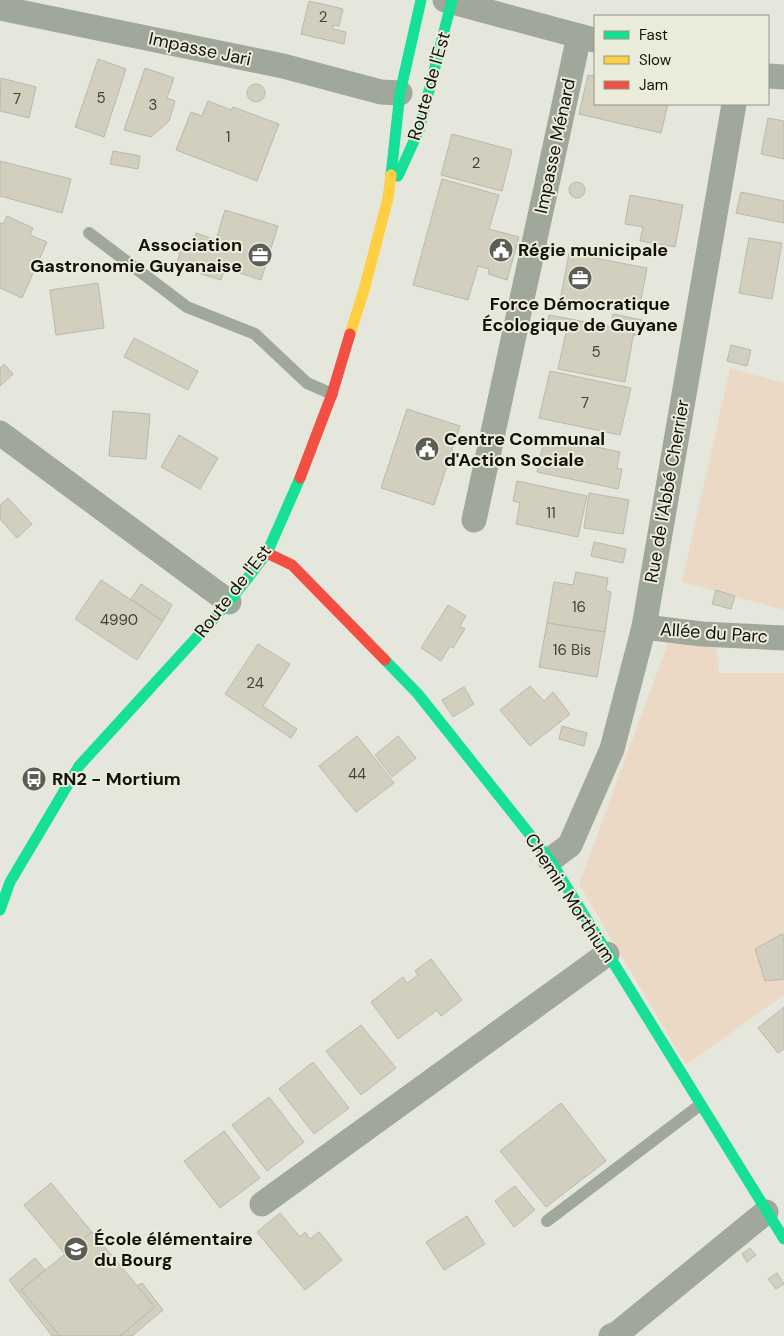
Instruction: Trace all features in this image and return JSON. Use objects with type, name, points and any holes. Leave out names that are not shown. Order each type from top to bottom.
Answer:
[{"type":"main road","name":"Route de l'Est","points":[[0,910],[10,882],[79,766],[229,602],[268,553],[303,471],[332,394],[364,290],[388,198],[400,93],[421,0]]},
{"type":"main road","name":"Route de l'Est","points":[[388,198],[419,130],[438,58],[449,1]]},
{"type":"main road","name":"Chemin Morthium","points":[[268,553],[292,565],[418,694],[550,860],[784,1240]]},
{"type":"street","points":[[449,1],[587,38]]},
{"type":"street","name":"Impasse Jari","points":[[0,8],[283,66],[381,92],[400,93]]},
{"type":"street","name":"Impasse Ménard","points":[[474,520],[587,38]]},
{"type":"street","points":[[769,76],[784,77]]},
{"type":"street","name":"Rue de l'Abbé Cherrier","points":[[550,860],[570,844],[612,749],[644,627],[734,105]]},
{"type":"street","points":[[0,433],[229,602]]},
{"type":"street","name":"Allée du Parc","points":[[644,627],[702,634],[784,638]]},
{"type":"street","points":[[262,1204],[607,954]]},
{"type":"street","points":[[611,1336],[618,1333],[766,1212]]},
{"type":"lane","points":[[89,233],[187,307],[255,334],[307,383],[332,394]]},
{"type":"lane","points":[[0,872],[10,882]]},
{"type":"lane","points":[[547,1220],[700,1105]]},
{"type":"shaded area","points":[[730,368],[784,383],[784,610],[682,582]]},
{"type":"shaded area","points":[[668,643],[716,645],[719,673],[784,673],[784,995],[686,1065],[579,884]]},
{"type":"building","points":[[309,1],[343,9],[339,26],[333,25],[333,29],[346,32],[344,44],[301,34]]},
{"type":"building","points":[[98,59],[126,69],[104,137],[75,127]]},
{"type":"building","points":[[145,68],[174,78],[167,98],[175,101],[169,121],[151,137],[124,130]]},
{"type":"building","points":[[588,75],[594,76],[594,105],[668,105],[661,133],[579,114]]},
{"type":"building","points":[[1,78],[36,87],[29,118],[0,111]]},
{"type":"building","points":[[252,84],[260,84],[265,89],[263,100],[252,102],[247,97],[247,89]]},
{"type":"building","points":[[208,101],[231,110],[233,107],[279,124],[257,181],[176,150],[191,112],[202,116]]},
{"type":"building","points":[[768,118],[784,121],[784,159],[761,154]]},
{"type":"building","points":[[452,134],[512,150],[502,191],[441,175]]},
{"type":"building","points":[[113,151],[140,156],[138,169],[110,164]]},
{"type":"building","points":[[0,161],[71,179],[62,213],[0,196]]},
{"type":"building","points":[[442,179],[499,195],[489,229],[519,237],[507,280],[488,274],[489,269],[478,266],[468,300],[413,285]]},
{"type":"building","points":[[577,182],[583,184],[585,190],[583,196],[577,198],[571,196],[569,190],[571,184]]},
{"type":"building","points":[[741,192],[784,201],[784,223],[736,213]]},
{"type":"building","points":[[630,195],[683,205],[675,247],[640,241],[643,227],[625,224]]},
{"type":"building","points":[[225,210],[278,226],[261,280],[225,268],[221,280],[176,266],[181,248],[190,251],[196,233],[216,240]]},
{"type":"building","points":[[7,216],[33,228],[30,235],[47,242],[22,298],[0,288],[0,223],[3,224]]},
{"type":"building","points":[[749,238],[782,243],[772,299],[739,293]]},
{"type":"building","points":[[569,253],[647,268],[639,310],[611,304],[610,311],[560,301]]},
{"type":"building","points":[[98,283],[104,328],[56,335],[50,290]]},
{"type":"building","points":[[613,314],[642,320],[638,336],[634,335],[634,331],[611,326]]},
{"type":"building","points":[[549,315],[634,331],[625,382],[558,369],[566,332],[547,328]]},
{"type":"building","points":[[134,338],[198,371],[188,390],[124,357]]},
{"type":"building","points":[[731,345],[751,350],[747,366],[727,361]]},
{"type":"building","points":[[4,364],[13,374],[0,386],[0,368]]},
{"type":"building","points":[[550,371],[631,388],[620,435],[539,418]]},
{"type":"building","points":[[407,409],[460,426],[434,505],[381,488]]},
{"type":"building","points":[[113,411],[150,414],[146,459],[109,456]]},
{"type":"building","points":[[179,435],[218,458],[200,489],[161,467]]},
{"type":"building","points":[[545,436],[620,452],[617,468],[622,469],[618,489],[537,472]]},
{"type":"building","points":[[517,481],[587,496],[578,537],[516,524],[520,503],[513,501]]},
{"type":"building","points":[[589,493],[629,500],[623,534],[584,528]]},
{"type":"building","points":[[8,498],[32,524],[17,538],[0,519],[0,505]]},
{"type":"building","points":[[594,542],[626,549],[623,563],[591,556]]},
{"type":"building","points":[[576,572],[608,578],[606,591],[611,592],[605,632],[547,623],[554,582],[573,585]]},
{"type":"building","points":[[101,580],[163,621],[137,660],[75,619]]},
{"type":"building","points":[[141,584],[172,605],[163,621],[131,599]]},
{"type":"building","points":[[716,590],[735,596],[731,609],[712,604]]},
{"type":"building","points":[[448,605],[466,616],[460,626],[465,629],[453,648],[450,646],[441,661],[421,648]]},
{"type":"building","points":[[547,623],[605,632],[597,677],[539,667]]},
{"type":"building","points":[[258,644],[290,664],[263,706],[297,729],[291,738],[225,694]]},
{"type":"building","points":[[530,686],[544,701],[553,692],[570,714],[530,746],[500,710]]},
{"type":"building","points":[[464,687],[474,704],[453,717],[442,700]]},
{"type":"building","points":[[562,726],[587,733],[584,746],[559,739]]},
{"type":"building","points":[[357,736],[394,783],[356,812],[319,766]]},
{"type":"building","points":[[398,736],[416,758],[392,777],[375,755]]},
{"type":"building","points":[[782,934],[784,935],[784,979],[765,981],[755,949]]},
{"type":"building","points":[[431,959],[462,1000],[441,1016],[437,1010],[398,1039],[371,1002],[403,977],[407,983],[418,975],[415,971]]},
{"type":"building","points":[[784,1007],[784,1049],[778,1053],[758,1028]]},
{"type":"building","points":[[361,1025],[396,1068],[361,1095],[326,1051]]},
{"type":"building","points":[[313,1062],[349,1108],[314,1134],[279,1089]]},
{"type":"building","points":[[269,1097],[304,1142],[267,1171],[232,1125]]},
{"type":"building","points":[[561,1103],[606,1161],[546,1207],[500,1151]]},
{"type":"building","points":[[224,1131],[260,1178],[220,1208],[184,1161]]},
{"type":"building","points":[[51,1183],[92,1232],[65,1254],[24,1205]]},
{"type":"building","points":[[515,1186],[535,1210],[514,1227],[495,1201]]},
{"type":"building","points":[[280,1213],[300,1237],[305,1232],[310,1239],[319,1232],[342,1260],[305,1290],[257,1232]]},
{"type":"building","points":[[467,1216],[485,1244],[444,1270],[426,1242]]},
{"type":"building","points":[[92,1232],[155,1307],[120,1336],[60,1336],[21,1290]]},
{"type":"building","points":[[750,1248],[756,1255],[747,1262],[742,1254]]},
{"type":"building","points":[[35,1258],[45,1270],[21,1290],[60,1336],[52,1336],[9,1280]]},
{"type":"building","points":[[777,1273],[784,1284],[776,1289],[768,1279]]},
{"type":"building","points":[[142,1283],[163,1310],[132,1336],[120,1336],[155,1307],[137,1286]]},
{"type":"traffic: fast","points":[[391,175],[400,93],[421,0]]},
{"type":"traffic: fast","points":[[398,176],[419,130],[452,0]]},
{"type":"traffic: fast","points":[[0,910],[10,882],[79,766],[229,602],[267,553],[300,478]]},
{"type":"traffic: fast","points":[[385,660],[418,694],[550,860],[784,1239]]},
{"type":"traffic: slow","points":[[350,334],[364,290],[388,198],[391,175]]},
{"type":"traffic: jam","points":[[300,478],[332,394],[350,334]]},
{"type":"traffic: jam","points":[[267,553],[292,565],[385,660]]},
{"type":"place","name":"Régie municipale","points":[[501,250]]},
{"type":"place","name":"Association Gastronomie Guyanaise","points":[[260,255]]},
{"type":"place","name":"Force Démocratique Écologique de Guyane","points":[[580,278]]},
{"type":"place","name":"Centre Communal d'Action Sociale","points":[[427,449]]},
{"type":"place","name":"RN2 - Mortium","points":[[34,779]]},
{"type":"place","name":"École élémentaire du Bourg","points":[[76,1249]]}]
